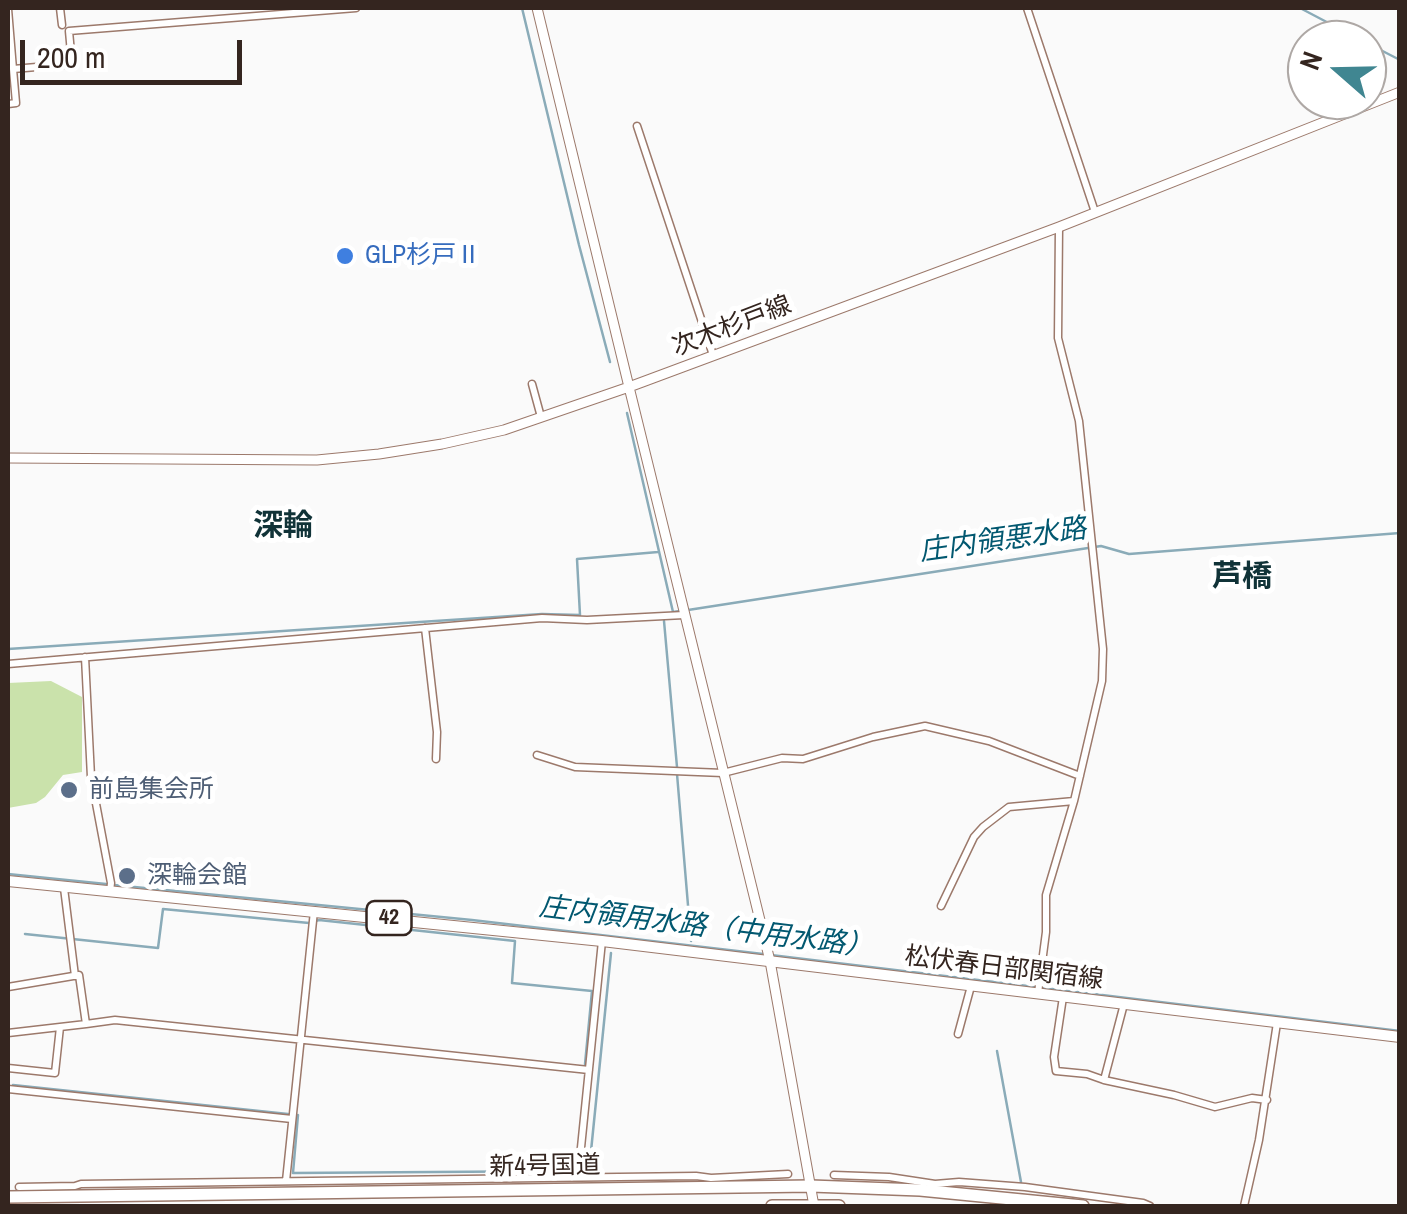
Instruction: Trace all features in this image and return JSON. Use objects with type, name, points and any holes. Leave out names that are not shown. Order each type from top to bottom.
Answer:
[{"type":"highway","name":"新4号国道","points":[[8,1197],[57,1192],[724,1182],[920,1186],[1083,1206]]},
{"type":"highway","points":[[772,1206],[839,1206]]},
{"type":"main road","points":[[537,8],[770,961],[814,1206]]},
{"type":"main road","name":"次木杉戸線","points":[[8,458],[316,460],[442,444],[504,430],[1058,227],[1400,92]]},
{"type":"main road","name":"松伏春日部関宿線","points":[[8,881],[602,941],[1400,1037]]},
{"type":"street","points":[[60,8],[62,25]]},
{"type":"street","points":[[13,69],[72,64],[69,31],[356,8]]},
{"type":"street","points":[[1027,8],[1095,212]]},
{"type":"street","points":[[8,9],[16,104],[8,104]]},
{"type":"street","points":[[637,126],[713,356]]},
{"type":"street","points":[[1038,994],[1046,896],[1074,801],[1102,681],[1103,649],[1079,421],[1060,350],[1058,227]]},
{"type":"street","points":[[532,384],[542,418]]},
{"type":"street","points":[[8,664],[542,618],[684,615]]},
{"type":"street","points":[[425,628],[436,759]]},
{"type":"street","points":[[86,658],[91,776],[110,891]]},
{"type":"street","points":[[537,755],[575,767],[723,773],[782,758],[803,759],[925,726],[989,741],[1080,776]]},
{"type":"street","points":[[941,906],[974,837],[983,827],[1010,807],[1074,801]]},
{"type":"street","points":[[64,886],[75,976]]},
{"type":"street","points":[[286,1181],[314,911]]},
{"type":"street","points":[[578,1178],[602,941]]},
{"type":"street","points":[[8,987],[80,975],[86,1024]]},
{"type":"street","points":[[958,1034],[970,986]]},
{"type":"street","points":[[1063,997],[1054,1057],[1056,1070],[1087,1074],[1215,1107],[1252,1098],[1266,1100]]},
{"type":"street","points":[[1104,1080],[1124,1003]]},
{"type":"street","points":[[8,1034],[115,1020],[590,1070]]},
{"type":"street","points":[[1244,1206],[1278,1023]]},
{"type":"street","points":[[8,1068],[54,1073],[60,1026]]},
{"type":"street","points":[[8,1090],[292,1119]]},
{"type":"street","points":[[19,1187],[57,1192],[81,1184],[696,1176],[724,1182],[788,1174]]},
{"type":"street","points":[[834,1175],[890,1177],[920,1186],[959,1182],[1025,1188],[1150,1206]]},
{"type":"green space","points":[[51,681],[82,697],[82,772],[63,775],[36,803],[8,808],[8,683]]},
{"type":"waterway","points":[[522,8],[610,362]]},
{"type":"waterway","points":[[1300,8],[1323,20]]},
{"type":"waterway","points":[[1387,53],[1400,60]]},
{"type":"waterway","points":[[627,413],[673,612],[680,611]]},
{"type":"waterway","name":"庄内領悪水路","points":[[688,610],[1101,546],[1129,554],[1400,533]]},
{"type":"waterway","points":[[8,649],[542,614],[580,615],[577,559],[658,552]]},
{"type":"waterway","points":[[664,621],[677,767]]},
{"type":"waterway","points":[[677,774],[691,941]]},
{"type":"waterway","name":"庄内領用水路（中用水路）","points":[[8,874],[106,884]]},
{"type":"waterway","name":"庄内領用水路（中用水路）","points":[[114,885],[472,920],[763,954]]},
{"type":"waterway","points":[[25,934],[158,948],[163,909],[309,923],[319,920],[515,941],[512,983],[592,991],[585,1064]]},
{"type":"waterway","points":[[589,1171],[611,953]]},
{"type":"waterway","name":"庄内領用水路（中用水路）","points":[[771,955],[1400,1031]]},
{"type":"waterway","points":[[997,1051],[1021,1182]]},
{"type":"waterway","points":[[13,1085],[288,1114]]},
{"type":"waterway","points":[[298,1115],[293,1173],[574,1171]]},
{"type":"place","name":"GLP杉戸Ⅱ","points":[[345,256]]},
{"type":"place","name":"前島集会所","points":[[69,790]]},
{"type":"place","name":"深輪会館","points":[[127,876]]},
{"type":"district","name":"深輪","points":[[283,527]]},
{"type":"district","name":"芦橋","points":[[1242,578]]}]
